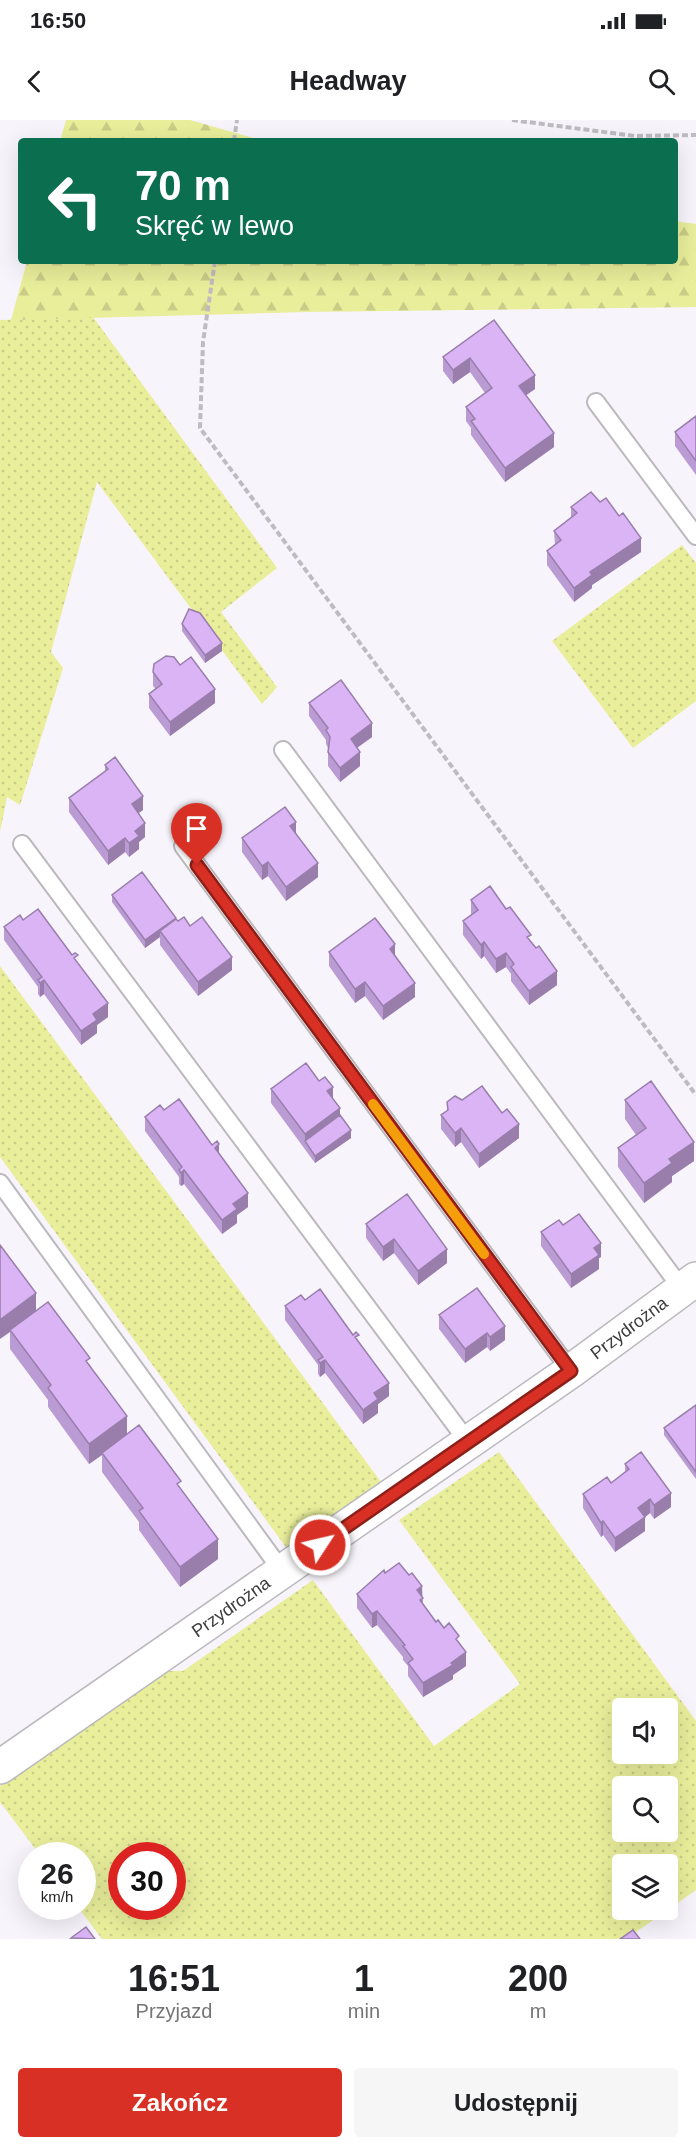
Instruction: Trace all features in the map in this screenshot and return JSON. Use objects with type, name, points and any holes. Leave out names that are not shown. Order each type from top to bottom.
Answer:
[{"type":"street","name":"Przydrożna","points":[[0,1767],[571,1371],[689,1284]]},
{"type":"lane","points":[[596,402],[696,536]]},
{"type":"lane","points":[[283,750],[689,1284]]},
{"type":"lane","points":[[22,844],[468,1442]]},
{"type":"lane","points":[[183,846],[571,1371]]},
{"type":"lane","points":[[0,1183],[282,1571]]},
{"type":"path","points":[[234,138],[237,120]]},
{"type":"path","points":[[512,120],[635,136],[696,135]]},
{"type":"path","points":[[215,264],[203,342],[200,428],[696,1095]]},
{"type":"green space","points":[[66,120],[190,120],[253,138],[61,138]]},
{"type":"green space","points":[[678,221],[696,224],[696,307],[307,312],[11,320],[26,264],[678,264]]},
{"type":"green space","points":[[93,317],[277,568],[221,612],[277,687],[262,704],[97,482],[51,652],[63,668],[20,805],[7,797],[0,832],[0,320]]},
{"type":"green space","points":[[682,545],[696,563],[696,701],[633,748],[552,641]]},
{"type":"green space","points":[[0,966],[384,1486],[291,1554],[0,1157]]},
{"type":"green space","points":[[499,1452],[696,1721],[696,1890],[678,1903],[678,1854],[612,1854],[612,1920],[653,1920],[626,1939],[102,1939],[88,1920],[96,1920],[96,1842],[30,1842],[0,1802],[0,1786],[60,1745],[158,1671],[183,1671],[313,1580],[434,1746],[520,1684],[399,1520]]},
{"type":"building","points":[[494,320],[535,375],[519,386],[554,433],[505,468],[471,421],[475,419],[466,407],[492,388],[470,358],[453,370],[443,357]]},
{"type":"building","points":[[696,416],[696,461],[675,432]]},
{"type":"building","points":[[591,492],[600,502],[606,498],[619,516],[623,513],[641,538],[590,572],[592,575],[574,588],[547,551],[561,540],[554,531],[577,513],[571,507]]},
{"type":"building","points":[[189,609],[200,613],[222,643],[205,655],[182,624]]},
{"type":"building","points":[[166,656],[174,657],[180,665],[191,657],[215,689],[170,722],[149,694],[162,684],[153,672],[154,664]]},
{"type":"building","points":[[341,680],[372,723],[351,739],[360,752],[340,768],[328,752],[330,737],[326,730],[328,728],[309,703]]},
{"type":"building","points":[[115,757],[143,796],[132,804],[145,823],[135,831],[139,836],[129,843],[125,838],[108,851],[69,798],[108,769],[105,765]]},
{"type":"building","points":[[285,807],[296,822],[290,826],[318,863],[286,887],[268,862],[262,866],[242,838]]},
{"type":"building","points":[[142,872],[176,918],[145,940],[112,895]]},
{"type":"building","points":[[490,886],[506,909],[510,907],[531,935],[527,937],[536,948],[539,946],[557,971],[529,991],[511,967],[514,964],[506,953],[496,959],[484,942],[481,945],[463,921],[478,910],[471,900]]},
{"type":"building","points":[[38,909],[72,955],[75,953],[78,955],[74,958],[108,1003],[93,1014],[97,1020],[81,1031],[44,980],[40,983],[38,980],[42,977],[4,927],[20,915],[23,920]]},
{"type":"building","points":[[184,917],[190,926],[202,917],[232,957],[198,982],[160,931],[176,919],[178,921]]},
{"type":"building","points":[[375,918],[395,944],[390,949],[415,983],[383,1006],[365,982],[355,989],[329,952]]},
{"type":"building","points":[[306,1063],[319,1081],[325,1077],[333,1087],[327,1091],[340,1108],[305,1134],[271,1089]]},
{"type":"building","points":[[651,1081],[694,1142],[669,1159],[672,1163],[644,1183],[618,1148],[646,1128],[625,1100]]},
{"type":"building","points":[[482,1086],[502,1113],[507,1109],[519,1124],[479,1154],[461,1128],[455,1133],[441,1115],[448,1110],[447,1102],[455,1096],[462,1100]]},
{"type":"building","points":[[179,1099],[212,1145],[217,1141],[219,1144],[215,1148],[248,1193],[233,1204],[237,1209],[222,1220],[184,1170],[181,1173],[179,1170],[182,1167],[145,1117],[160,1105],[164,1110]]},
{"type":"building","points":[[340,1115],[351,1130],[315,1156],[305,1141]]},
{"type":"building","points":[[407,1194],[447,1249],[418,1271],[394,1239],[383,1247],[366,1224]]},
{"type":"building","points":[[579,1214],[601,1243],[594,1248],[599,1255],[571,1274],[541,1232],[559,1220],[563,1225]]},
{"type":"building","points":[[0,1245],[36,1293],[0,1320]]},
{"type":"building","points":[[477,1288],[505,1326],[490,1337],[487,1333],[465,1349],[439,1315]]},
{"type":"building","points":[[320,1289],[353,1335],[356,1332],[359,1335],[355,1337],[389,1383],[374,1393],[378,1399],[363,1410],[325,1360],[320,1363],[318,1360],[323,1357],[285,1306],[301,1295],[305,1300]]},
{"type":"building","points":[[48,1302],[90,1358],[86,1361],[127,1416],[89,1444],[48,1388],[51,1385],[10,1330]]},
{"type":"building","points":[[696,1405],[696,1472],[664,1428]]},
{"type":"building","points":[[139,1425],[181,1481],[177,1484],[218,1539],[180,1567],[139,1511],[143,1508],[102,1453]]},
{"type":"building","points":[[641,1452],[671,1493],[654,1505],[650,1499],[638,1508],[645,1517],[615,1538],[603,1521],[601,1523],[583,1494],[607,1477],[611,1483],[629,1469],[625,1464]]},
{"type":"building","points":[[399,1563],[409,1575],[412,1573],[422,1586],[417,1590],[423,1598],[420,1600],[436,1622],[438,1620],[444,1628],[449,1623],[459,1636],[456,1639],[466,1652],[451,1663],[453,1665],[423,1683],[408,1663],[413,1659],[403,1646],[405,1645],[377,1611],[372,1614],[357,1594],[384,1570],[385,1573]]},
{"type":"building","points":[[86,1927],[95,1939],[71,1938]]},
{"type":"building","points":[[633,1930],[640,1939],[620,1939]]},
{"type":"slow traffic","points":[[373,1104],[484,1254]]},
{"type":"route","points":[[197,865],[571,1371],[320,1545]]}]
